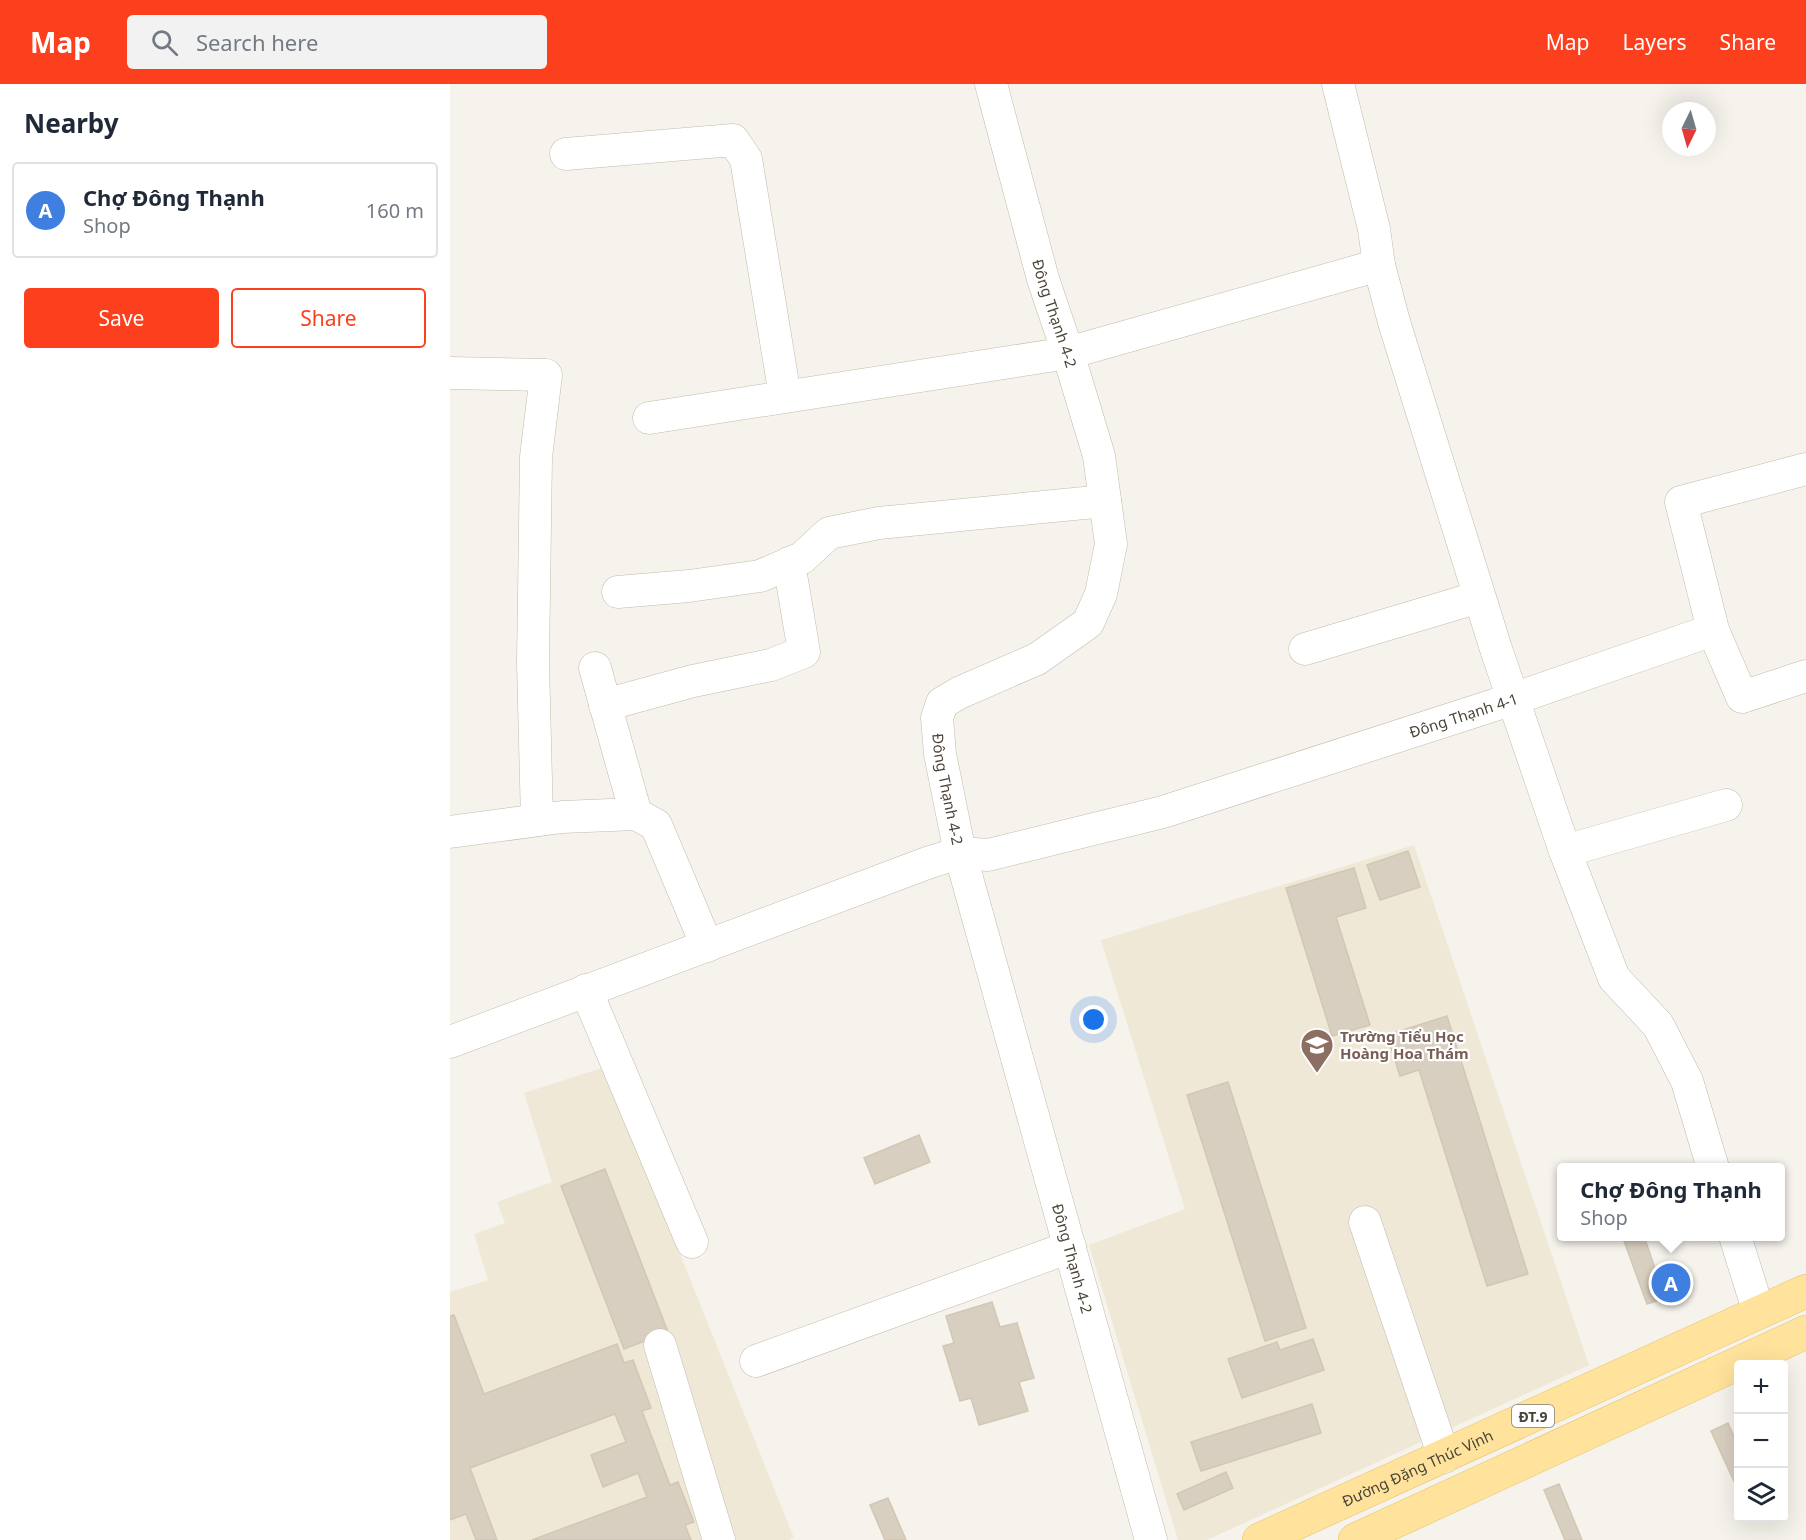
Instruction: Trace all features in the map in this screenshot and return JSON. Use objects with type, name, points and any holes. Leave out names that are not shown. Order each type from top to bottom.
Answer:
[{"type":"main road","name":"Đường Đặng Thúc Vịnh","points":[[1259,1540],[1806,1291]]},
{"type":"main road","name":"ĐT.9","points":[[1375,1536],[1806,1332]]},
{"type":"street","name":"Đông Thạnh 4-2","points":[[991,84],[1043,279],[1099,456],[1111,544],[1101,594],[1088,623],[1037,659],[959,693],[942,703],[937,718],[940,754],[960,853],[1151,1540]]},
{"type":"street","points":[[1338,84],[1374,229],[1379,265],[1394,322],[1479,597],[1565,851],[1614,978],[1658,1025],[1687,1081],[1712,1163]]},
{"type":"street","points":[[566,154],[733,140],[746,159],[785,396]]},
{"type":"street","points":[[649,418],[1068,353],[1379,265]]},
{"type":"street","points":[[450,373],[546,375],[536,457],[533,663],[537,820]]},
{"type":"street","points":[[1806,469],[1681,502],[1713,630],[1742,697],[1806,676]]},
{"type":"street","points":[[618,592],[689,586],[760,576],[802,558],[829,533],[869,525],[1105,501]]},
{"type":"street","points":[[606,705],[693,681],[771,665],[804,652],[789,563]]},
{"type":"street","points":[[1305,650],[1479,597]]},
{"type":"street","name":"Đông Thạnh 4-1","points":[[960,853],[988,855],[1163,812],[1513,699],[1713,630]]},
{"type":"street","points":[[595,668],[636,814]]},
{"type":"street","points":[[1565,851],[1726,805]]},
{"type":"street","points":[[450,832],[537,820],[636,814],[656,825],[706,946]]},
{"type":"street","points":[[450,1042],[960,853]]},
{"type":"street","points":[[586,990],[692,1242]]},
{"type":"street","points":[[1365,1222],[1444,1456]]},
{"type":"street","points":[[1737,1241],[1759,1313]]},
{"type":"street","points":[[756,1361],[1070,1247]]},
{"type":"street","points":[[660,1345],[719,1540]]},
{"type":"street","points":[[1366,1491],[1375,1536]]},
{"type":"shaded area","name":"Trường Tiểu Học Hoàng Hoa Thám","points":[[1414,845],[1589,1365],[1207,1540],[1178,1540],[1089,1245],[1185,1209],[1101,940]]},
{"type":"shaded area","points":[[605,1067],[794,1538],[789,1540],[450,1540],[450,1292],[488,1280],[474,1234],[505,1223],[497,1202],[552,1182],[524,1093]]},
{"type":"building","points":[[1408,851],[1420,887],[1380,900],[1367,865]]},
{"type":"building","points":[[1354,868],[1366,908],[1336,917],[1370,1025],[1332,1036],[1286,888]]},
{"type":"building","points":[[1447,1016],[1528,1274],[1487,1286],[1419,1070],[1400,1076],[1387,1035]]},
{"type":"building","points":[[1228,1082],[1306,1328],[1265,1341],[1187,1095]]},
{"type":"building","points":[[919,1135],[930,1162],[875,1184],[864,1158]]},
{"type":"building","points":[[605,1169],[668,1332],[624,1349],[561,1186]]},
{"type":"building","points":[[1624,1241],[1646,1241],[1665,1298],[1647,1304]]},
{"type":"building","points":[[992,1302],[1000,1327],[1017,1323],[1034,1378],[1019,1382],[1028,1411],[979,1425],[971,1398],[960,1401],[943,1346],[954,1343],[946,1316]]},
{"type":"building","points":[[454,1315],[484,1394],[617,1344],[624,1363],[633,1360],[651,1408],[642,1411],[670,1485],[678,1482],[694,1522],[685,1525],[691,1540],[532,1540],[647,1497],[638,1473],[603,1487],[591,1455],[626,1442],[615,1414],[470,1468],[497,1540],[476,1540],[466,1514],[450,1520],[450,1316]]},
{"type":"building","points":[[1313,1339],[1324,1370],[1242,1398],[1228,1359],[1277,1342],[1280,1350]]},
{"type":"building","points":[[1312,1404],[1321,1433],[1201,1471],[1191,1442]]},
{"type":"building","points":[[1728,1423],[1734,1436],[1734,1481],[1711,1431]]},
{"type":"building","points":[[1226,1472],[1233,1488],[1184,1510],[1177,1494]]},
{"type":"building","points":[[1559,1484],[1582,1540],[1565,1540],[1544,1490]]},
{"type":"building","points":[[888,1498],[906,1540],[885,1540],[870,1505]]},
{"type":"place","name":"Trường Tiểu Học Hoàng Hoa Thám","points":[[1317,1074]]},
{"type":"place","name":"Chợ Đông Thạnh","points":[[1671,1283]]}]
